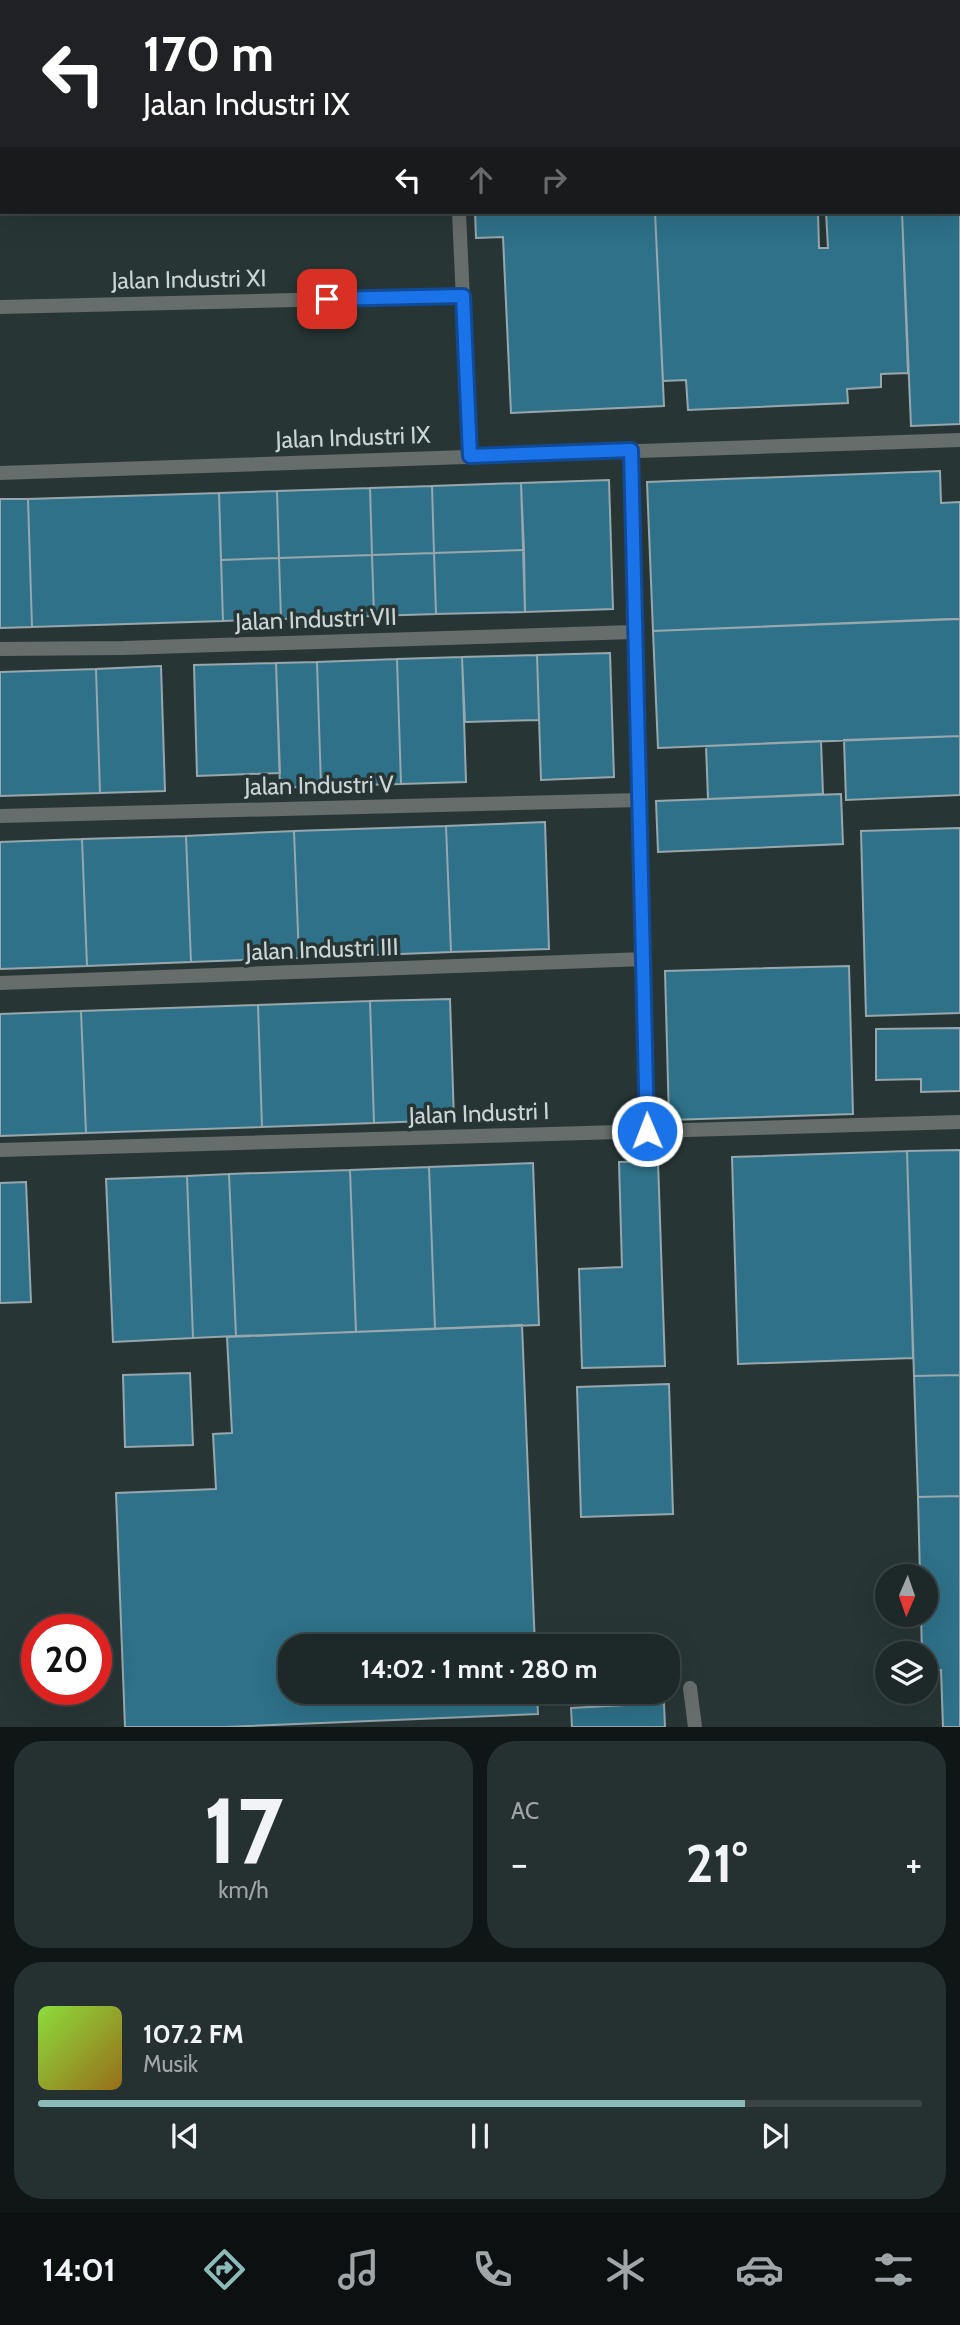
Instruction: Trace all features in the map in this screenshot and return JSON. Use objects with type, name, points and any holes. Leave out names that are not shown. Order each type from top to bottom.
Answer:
[{"type":"lane","points":[[459,214],[470,456]]},
{"type":"lane","name":"Jalan Industri XI","points":[[0,307],[463,296]]},
{"type":"lane","name":"Jalan Industri IX","points":[[0,472],[960,440]]},
{"type":"lane","points":[[631,450],[647,1131]]},
{"type":"lane","name":"Jalan Industri VII","points":[[0,649],[122,648],[634,632]]},
{"type":"lane","name":"Jalan Industri V","points":[[0,816],[640,800]]},
{"type":"lane","name":"Jalan Industri III","points":[[0,984],[645,959]]},
{"type":"lane","name":"Jalan Industri I","points":[[0,1150],[960,1122]]},
{"type":"lane","points":[[690,1688],[695,1727]]},
{"type":"building","points":[[475,214],[655,214],[664,406],[511,413],[503,237],[476,238]]},
{"type":"building","points":[[655,214],[818,214],[819,248],[828,248],[826,214],[902,214],[908,373],[881,374],[881,387],[847,389],[848,403],[688,410],[686,380],[663,381]]},
{"type":"building","points":[[902,214],[960,214],[960,424],[911,426]]},
{"type":"building","points":[[940,471],[941,503],[960,502],[960,619],[653,631],[647,482]]},
{"type":"building","points":[[609,480],[613,609],[525,612],[521,483]]},
{"type":"building","points":[[521,483],[524,550],[434,553],[432,486]]},
{"type":"building","points":[[432,486],[434,553],[372,555],[370,488]]},
{"type":"building","points":[[370,488],[372,555],[279,558],[277,491]]},
{"type":"building","points":[[277,491],[279,558],[221,560],[219,493]]},
{"type":"building","points":[[219,493],[223,621],[32,627],[28,499]]},
{"type":"building","points":[[0,499],[28,499],[32,627],[0,628]]},
{"type":"building","points":[[524,550],[525,612],[436,614],[434,553]]},
{"type":"building","points":[[434,553],[436,614],[374,616],[372,555]]},
{"type":"building","points":[[372,555],[374,616],[281,619],[279,558]]},
{"type":"building","points":[[279,558],[281,619],[223,621],[221,560]]},
{"type":"building","points":[[960,619],[960,736],[658,748],[653,631]]},
{"type":"building","points":[[610,653],[614,777],[541,780],[537,655]]},
{"type":"building","points":[[537,655],[539,720],[465,722],[462,657]]},
{"type":"building","points":[[462,657],[466,782],[401,784],[397,659]]},
{"type":"building","points":[[397,659],[401,784],[321,786],[317,662]]},
{"type":"building","points":[[317,662],[321,786],[280,788],[276,663]]},
{"type":"building","points":[[276,663],[280,773],[197,776],[194,665]]},
{"type":"building","points":[[161,666],[165,791],[100,793],[96,669]]},
{"type":"building","points":[[96,669],[100,793],[0,796],[0,672]]},
{"type":"building","points":[[960,736],[960,795],[846,800],[844,740]]},
{"type":"building","points":[[821,741],[823,794],[708,799],[706,746]]},
{"type":"building","points":[[841,794],[843,844],[658,852],[656,801]]},
{"type":"building","points":[[545,822],[549,949],[451,952],[446,826]]},
{"type":"building","points":[[446,826],[451,952],[299,958],[294,831]]},
{"type":"building","points":[[960,828],[960,1013],[866,1016],[861,831]]},
{"type":"building","points":[[294,831],[299,958],[191,962],[186,836]]},
{"type":"building","points":[[186,836],[191,962],[87,966],[82,839]]},
{"type":"building","points":[[82,839],[87,966],[0,969],[0,842]]},
{"type":"building","points":[[849,966],[853,1114],[669,1120],[665,971]]},
{"type":"building","points":[[450,999],[454,1120],[374,1123],[370,1001]]},
{"type":"building","points":[[370,1001],[374,1123],[262,1127],[258,1005]]},
{"type":"building","points":[[258,1005],[262,1127],[86,1133],[81,1011]]},
{"type":"building","points":[[81,1011],[86,1133],[0,1136],[0,1014]]},
{"type":"building","points":[[960,1028],[960,1091],[921,1092],[921,1079],[876,1080],[876,1029]]},
{"type":"building","points":[[960,1150],[960,1375],[914,1376],[907,1151]]},
{"type":"building","points":[[907,1151],[913,1358],[738,1364],[732,1157]]},
{"type":"building","points":[[658,1161],[665,1366],[582,1368],[579,1269],[622,1267],[619,1162]]},
{"type":"building","points":[[533,1163],[539,1325],[435,1329],[429,1167]]},
{"type":"building","points":[[429,1167],[435,1329],[356,1332],[350,1170]]},
{"type":"building","points":[[350,1170],[356,1332],[236,1336],[229,1174]]},
{"type":"building","points":[[229,1174],[236,1336],[193,1338],[187,1176]]},
{"type":"building","points":[[187,1176],[193,1338],[113,1342],[106,1179]]},
{"type":"building","points":[[26,1182],[31,1302],[0,1303],[0,1183]]},
{"type":"building","points":[[522,1325],[534,1634],[278,1634],[278,1704],[538,1704],[538,1714],[224,1727],[125,1727],[116,1493],[216,1489],[213,1434],[232,1433],[227,1337]]},
{"type":"building","points":[[190,1373],[193,1445],[125,1447],[123,1375]]},
{"type":"building","points":[[960,1375],[960,1496],[918,1497],[914,1376]]},
{"type":"building","points":[[669,1384],[673,1514],[581,1517],[577,1387]]},
{"type":"building","points":[[960,1496],[960,1727],[943,1727],[938,1641],[922,1641],[921,1628],[938,1628],[938,1564],[920,1564],[918,1497]]},
{"type":"building","points":[[664,1704],[665,1727],[572,1727],[571,1708]]},
{"type":"route","points":[[327,299],[463,296],[470,456],[631,450],[647,1131]]}]
